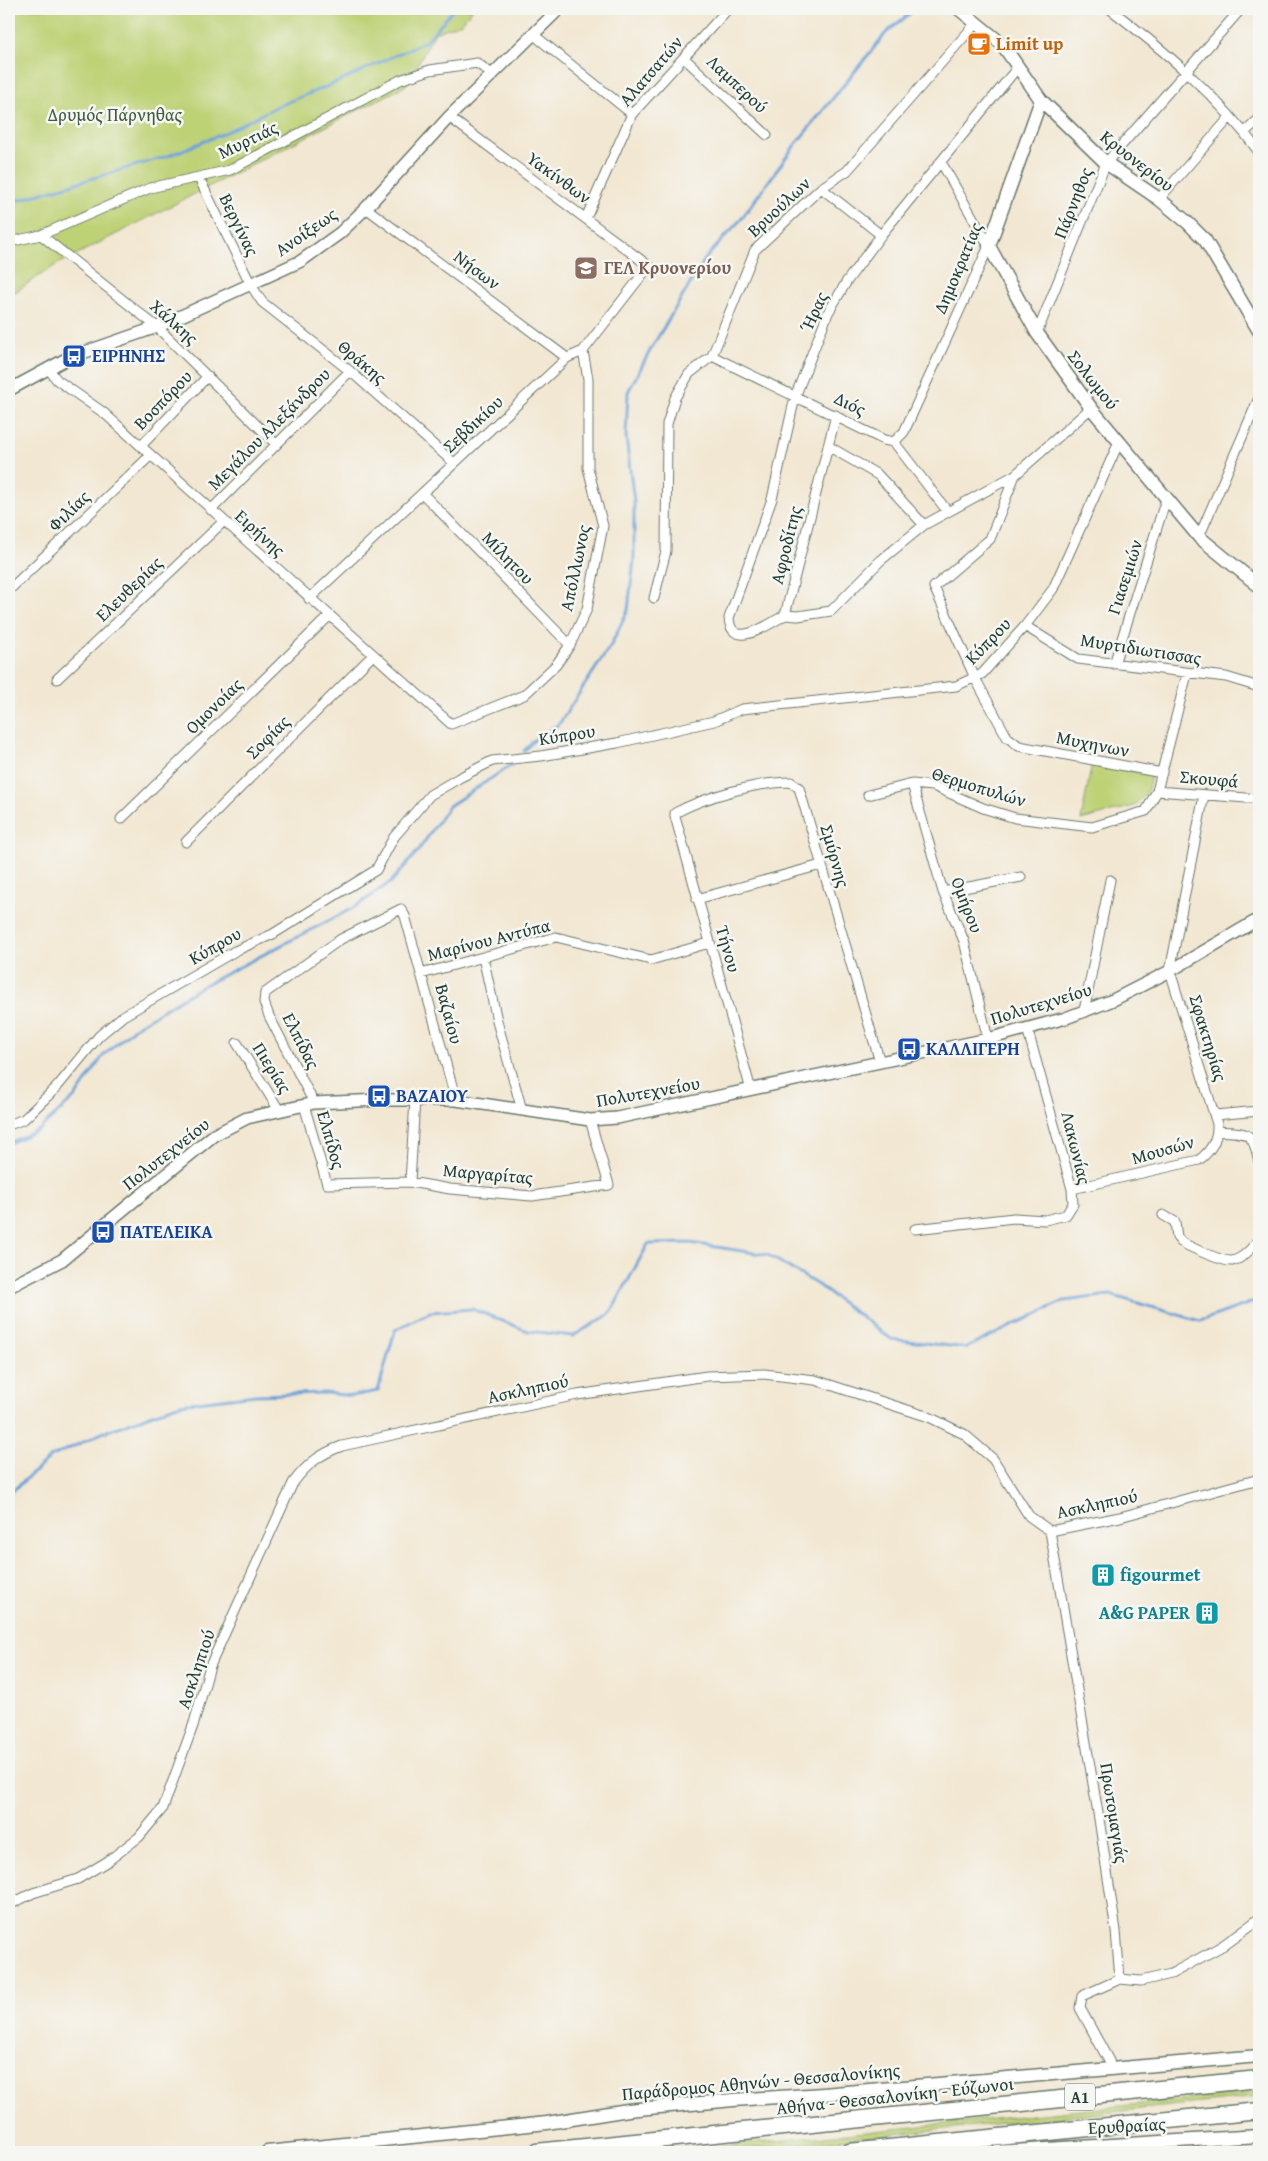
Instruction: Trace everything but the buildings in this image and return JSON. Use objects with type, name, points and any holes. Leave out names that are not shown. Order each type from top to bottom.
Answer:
[{"type":"highway","name":"Αθήνα - Θεσσαλονίκη - Εύζωνοι","points":[[536,2152],[1259,2079]]},
{"type":"highway","name":"Α1","points":[[848,2152],[1259,2110]]},
{"type":"main road","name":"Κρυονερίου","points":[[959,9],[1002,44],[1041,100],[1106,163],[1159,199],[1205,240],[1259,331]]},
{"type":"main road","name":"Δημοκρατίας","points":[[989,246],[1041,100]]},
{"type":"main road","name":"Σολωμού","points":[[989,246],[1037,333],[1091,408],[1199,537],[1259,586]]},
{"type":"main road","name":"Παράδρομος Αθηνών - Θεσσαλονίκης","points":[[267,2152],[547,2123],[628,2110],[723,2100],[1111,2070],[1259,2056]]},
{"type":"main road","name":"Ερυθραίας","points":[[997,2152],[1259,2136]]},
{"type":"street","name":"Ανοίξεως","points":[[9,390],[68,358],[157,327],[301,261],[340,233],[366,208],[449,117],[534,35],[558,9]]},
{"type":"street","name":"Αλατσατών","points":[[586,218],[632,114],[728,9]]},
{"type":"street","points":[[1110,9],[1154,42],[1185,71],[1245,132],[1259,152]]},
{"type":"street","name":"Πάρνηθος","points":[[1037,333],[1106,163],[1185,71],[1242,9]]},
{"type":"street","name":"Βρυούλων","points":[[712,356],[756,250],[821,188],[847,171],[976,23]]},
{"type":"street","points":[[534,35],[632,114]]},
{"type":"street","name":"Λαμπερού","points":[[684,58],[767,135]]},
{"type":"street","name":"Μυρτιάς","points":[[9,242],[41,234],[150,188],[230,170],[400,80],[430,70],[477,63],[493,75]]},
{"type":"street","name":"Ήρας","points":[[785,615],[754,633],[742,634],[736,632],[731,627],[729,618],[772,499],[795,397],[828,313],[848,281],[881,236],[1018,67]]},
{"type":"street","name":"Υακίνθων","points":[[449,117],[649,266]]},
{"type":"street","points":[[1159,199],[1230,117]]},
{"type":"street","points":[[1245,132],[1259,119]]},
{"type":"street","name":"Σολωμού","points":[[941,162],[989,246]]},
{"type":"street","name":"Βεργίνας","points":[[199,178],[251,285]]},
{"type":"street","points":[[821,188],[881,236]]},
{"type":"street","name":"Νήσων","points":[[366,208],[567,358]]},
{"type":"street","name":"Χάλκης","points":[[41,234],[157,327],[276,444]]},
{"type":"street","name":"Δημοκρατίας","points":[[894,442],[904,432],[989,246]]},
{"type":"street","name":"Σεβδικίου","points":[[309,599],[567,358],[583,351],[649,266]]},
{"type":"street","name":"Θράκης","points":[[251,285],[262,302],[350,371],[454,463]]},
{"type":"street","name":"Απόλλωνος","points":[[451,724],[524,695],[556,665],[570,645],[587,609],[603,526],[588,468],[588,379],[583,351]]},
{"type":"street","points":[[654,598],[666,551],[666,424],[675,398],[688,374],[712,356]]},
{"type":"street","name":"Διός","points":[[712,356],[795,397],[894,442],[948,512]]},
{"type":"street","name":"Ειρήνης","points":[[48,368],[57,380],[104,413],[223,522],[451,724]]},
{"type":"street","name":"Μεγάλου Αλεξάνδρου","points":[[211,510],[350,371]]},
{"type":"street","name":"Βοσπόρου","points":[[140,446],[208,376]]},
{"type":"street","points":[[1199,537],[1259,398]]},
{"type":"street","points":[[785,615],[798,616],[831,612],[880,561],[924,525],[1015,475],[1091,408]]},
{"type":"street","name":"Αφροδίτης","points":[[785,615],[836,415]]},
{"type":"street","name":"Κύπρου","points":[[9,1125],[24,1119],[57,1087],[99,1036],[123,1016],[235,952],[273,934],[376,870],[394,837],[430,795],[492,761],[541,756],[626,741],[714,722],[742,708],[956,686],[982,674],[1025,626],[1053,589],[1119,442]]},
{"type":"street","points":[[828,446],[878,475],[924,525]]},
{"type":"street","name":"Φιλίας","points":[[9,590],[151,455]]},
{"type":"street","points":[[974,678],[934,587],[990,539],[1015,475]]},
{"type":"street","name":"Μίλητου","points":[[423,494],[570,645]]},
{"type":"street","name":"Γιασεμιών","points":[[1114,664],[1166,499]]},
{"type":"street","name":"Ελευθερίας","points":[[57,679],[223,522]]},
{"type":"street","name":"Ομονοίας","points":[[121,819],[329,616]]},
{"type":"street","name":"Μυρτιδιωτισσας","points":[[1025,626],[1078,659],[1187,674],[1226,677],[1259,687]]},
{"type":"street","name":"Σοφίας","points":[[186,842],[373,655]]},
{"type":"street","name":"Θερμοπυλών","points":[[868,795],[912,784],[933,786],[983,808],[1014,818],[1092,827],[1146,811],[1157,791],[1187,674]]},
{"type":"street","name":"Μυχηνων","points":[[974,678],[1007,737],[1019,746],[1162,773]]},
{"type":"street","name":"Σμύρνης","points":[[675,816],[675,813],[686,807],[743,788],[791,782],[799,788],[880,1062]]},
{"type":"street","name":"Ομήρου","points":[[912,784],[943,892],[964,941],[988,1039]]},
{"type":"street","name":"Σκουφά","points":[[1157,791],[1259,799]]},
{"type":"street","points":[[1170,971],[1204,795]]},
{"type":"street","name":"Τήνου","points":[[675,816],[751,1090]]},
{"type":"street","points":[[697,899],[821,866]]},
{"type":"street","points":[[943,892],[1021,877]]},
{"type":"street","points":[[1084,1011],[1110,880]]},
{"type":"street","name":"Βαζαίου","points":[[265,993],[341,939],[401,909],[405,916],[422,974],[456,1100]]},
{"type":"street","name":"Πολυτεχνείου","points":[[9,1287],[62,1260],[214,1135],[247,1118],[309,1104],[456,1100],[590,1120],[617,1118],[988,1039],[1084,1011],[1113,1000],[1170,971],[1259,919]]},
{"type":"street","name":"Μαρίνου Αντύπα","points":[[422,974],[556,937],[651,960],[709,943]]},
{"type":"street","points":[[483,957],[498,1025],[522,1110]]},
{"type":"street","name":"Σφακτηρίας","points":[[1170,971],[1215,1115]]},
{"type":"street","name":"Ελπίδας","points":[[265,993],[264,1002],[269,1016],[309,1104]]},
{"type":"street","name":"Λακωνίας","points":[[915,1229],[1014,1218],[1045,1220],[1066,1214],[1072,1204],[1072,1189],[1027,1028]]},
{"type":"street","name":"Πιερίας","points":[[237,1043],[279,1110]]},
{"type":"street","points":[[410,1182],[415,1100]]},
{"type":"street","name":"Ελπίδος","points":[[309,1104],[327,1184]]},
{"type":"street","points":[[1215,1115],[1259,1111]]},
{"type":"street","name":"Μουσών","points":[[1072,1189],[1199,1160],[1210,1151],[1217,1131],[1215,1115]]},
{"type":"street","name":"Μαργαρίτας","points":[[327,1184],[410,1182],[450,1189],[532,1196],[609,1185],[590,1120]]},
{"type":"street","points":[[1217,1131],[1244,1133],[1250,1136],[1256,1146],[1259,1162]]},
{"type":"street","points":[[1163,1215],[1175,1222],[1177,1237],[1181,1242],[1227,1260],[1235,1260],[1244,1255],[1259,1239]]},
{"type":"street","name":"Ασκληπιού","points":[[9,1905],[33,1893],[78,1879],[108,1861],[139,1838],[163,1808],[194,1723],[210,1666],[292,1483],[305,1467],[321,1454],[342,1446],[577,1395],[706,1376],[764,1374],[815,1380],[929,1416],[964,1434],[993,1459],[1029,1516],[1050,1532],[1120,1517],[1259,1479]]},
{"type":"street","name":"Πρωτομαγιάς","points":[[1050,1532],[1099,1819],[1116,1931],[1120,1979]]},
{"type":"street","points":[[1111,2070],[1109,2061],[1082,2016],[1080,2002],[1082,1996],[1120,1979],[1141,1981],[1172,1974],[1222,1946],[1259,1919]]},
{"type":"green space","name":"Δρυμός Πάρνηθας","points":[[9,9],[473,9],[461,23],[435,33],[405,86],[56,265],[9,296]]},
{"type":"green space","points":[[1092,763],[1151,775],[1147,793],[1134,806],[1081,820]]},
{"type":"green space","points":[[1259,2092],[1259,2097],[718,2152],[668,2152]]},
{"type":"waterway","points":[[9,203],[168,156],[222,134],[276,107],[338,82],[426,41],[454,9]]},
{"type":"waterway","points":[[524,751],[533,741],[559,724],[611,645],[628,610],[634,559],[634,502],[626,437],[628,392],[652,347],[705,259],[742,218],[795,145],[886,33],[915,9]]},
{"type":"waterway","points":[[9,1143],[39,1130],[76,1096],[103,1056],[134,1028],[199,988],[355,907],[391,882],[418,851],[449,806],[513,764]]},
{"type":"waterway","points":[[9,1494],[51,1457],[102,1433],[180,1404],[256,1395],[326,1393],[352,1396],[378,1391],[395,1330],[430,1312],[472,1309],[528,1331],[573,1336],[610,1314],[648,1244],[690,1243],[768,1255],[818,1285],[891,1339],[966,1348],[1064,1301],[1110,1295],[1200,1321],[1259,1300]]},
{"type":"place","name":"Limit up","points":[[979,44]]},
{"type":"place","name":"ΓΕΛ Κρυονερίου","points":[[586,268]]},
{"type":"place","name":"ΕΙΡΗΝΗΣ","points":[[74,356]]},
{"type":"place","name":"ΚΑΛΛΙΓΕΡΗ","points":[[909,1049]]},
{"type":"place","name":"ΒΑΖΑΙΟΥ","points":[[379,1096]]},
{"type":"place","name":"ΠΑΤΕΛΕΙΚΑ","points":[[103,1232]]},
{"type":"place","name":"figourmet","points":[[1103,1575]]},
{"type":"place","name":"A&G PAPER","points":[[1207,1613]]}]
